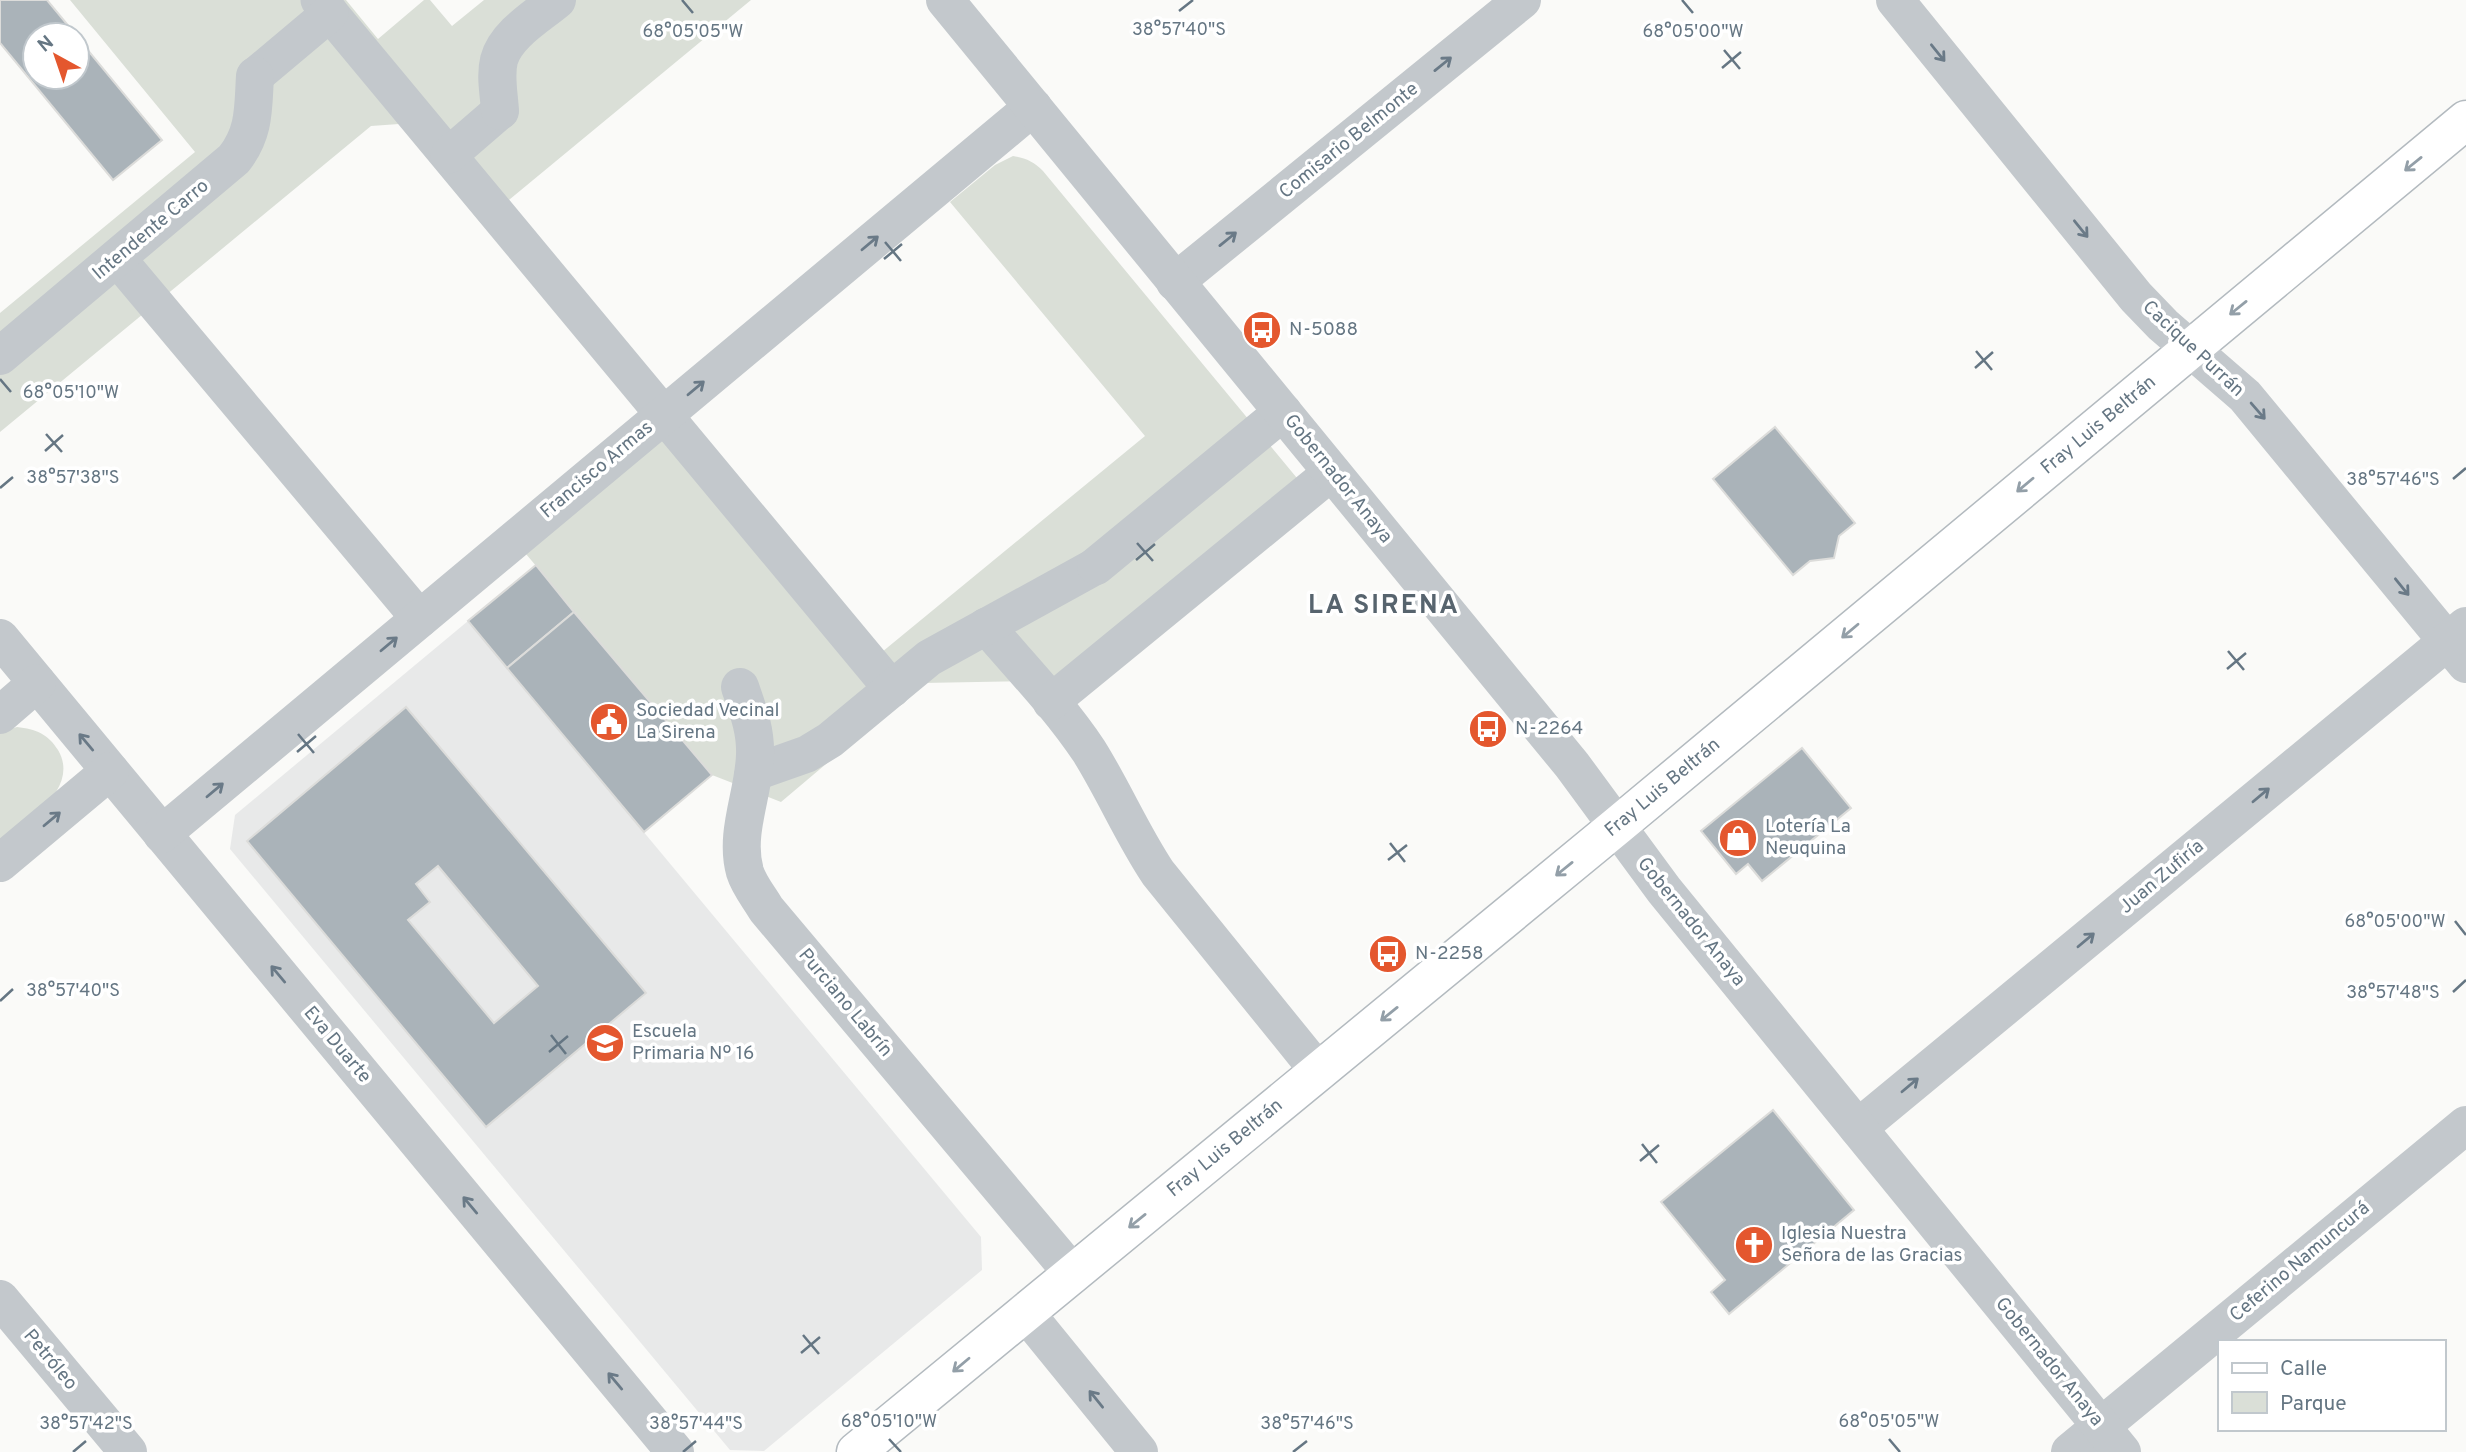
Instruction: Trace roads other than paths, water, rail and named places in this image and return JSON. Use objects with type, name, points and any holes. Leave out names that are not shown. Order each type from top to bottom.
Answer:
[{"type":"main road","name":"Fray Luis Beltrán","points":[[856,1452],[1617,826],[2466,120]]},
{"type":"street","points":[[449,155],[500,111],[498,70],[503,50],[518,33],[557,0]]},
{"type":"street","name":"Gobernador Anaya","points":[[945,0],[1572,765],[1664,890],[2112,1439]]},
{"type":"street","name":"Comisario Belmonte","points":[[1175,282],[1522,0]]},
{"type":"street","name":"Cacique Purrán","points":[[1895,0],[2136,297],[2258,411],[2460,644]]},
{"type":"street","points":[[255,76],[325,7],[892,689]]},
{"type":"street","name":"Intendente Carro","points":[[0,356],[221,170],[245,145],[253,117],[255,76]]},
{"type":"street","name":"Francisco Armas","points":[[162,834],[1033,107]]},
{"type":"street","points":[[117,258],[420,618]]},
{"type":"street","points":[[754,773],[807,754],[830,740],[929,658],[1096,566],[1283,412]]},
{"type":"street","points":[[1051,702],[1332,472]]},
{"type":"street","points":[[986,626],[1051,702],[1088,751],[1158,873],[1319,1072]]},
{"type":"street","name":"Eva Duarte","points":[[0,638],[667,1449]]},
{"type":"street","name":"Juan Zufiría","points":[[1858,1128],[2460,644]]},
{"type":"street","points":[[0,715],[37,683]]},
{"type":"street","name":"Purciano Labrín","points":[[740,687],[754,735],[754,773],[742,836],[746,874],[754,891],[766,909],[1073,1274]]},
{"type":"street","points":[[0,863],[110,771]]},
{"type":"street","name":"Ceferino Namuncurá","points":[[2224,1340],[2466,1125]]},
{"type":"street","name":"Petróleo","points":[[0,1300],[128,1452]]},
{"type":"street","points":[[1025,1312],[1139,1452]]},
{"type":"street","name":"Ceferino Namuncurá","points":[[2070,1452],[2112,1439],[2218,1345]]},
{"type":"place","name":"N-5088","points":[[1262,330]]},
{"type":"place","name":"Sociedad Vecinal La Sirena","points":[[609,722]]},
{"type":"place","name":"N-2264","points":[[1488,729]]},
{"type":"place","name":"Lotería La Neuquina","points":[[1738,838]]},
{"type":"place","name":"N-2258","points":[[1388,954]]},
{"type":"place","name":"Escuela Primaria Nº 16","points":[[605,1043]]},
{"type":"place","name":"Iglesia Nuestra Señora de las Gracias","points":[[1754,1245]]},
{"type":"district","name":"LA SIRENA","points":[[1384,606]]}]
